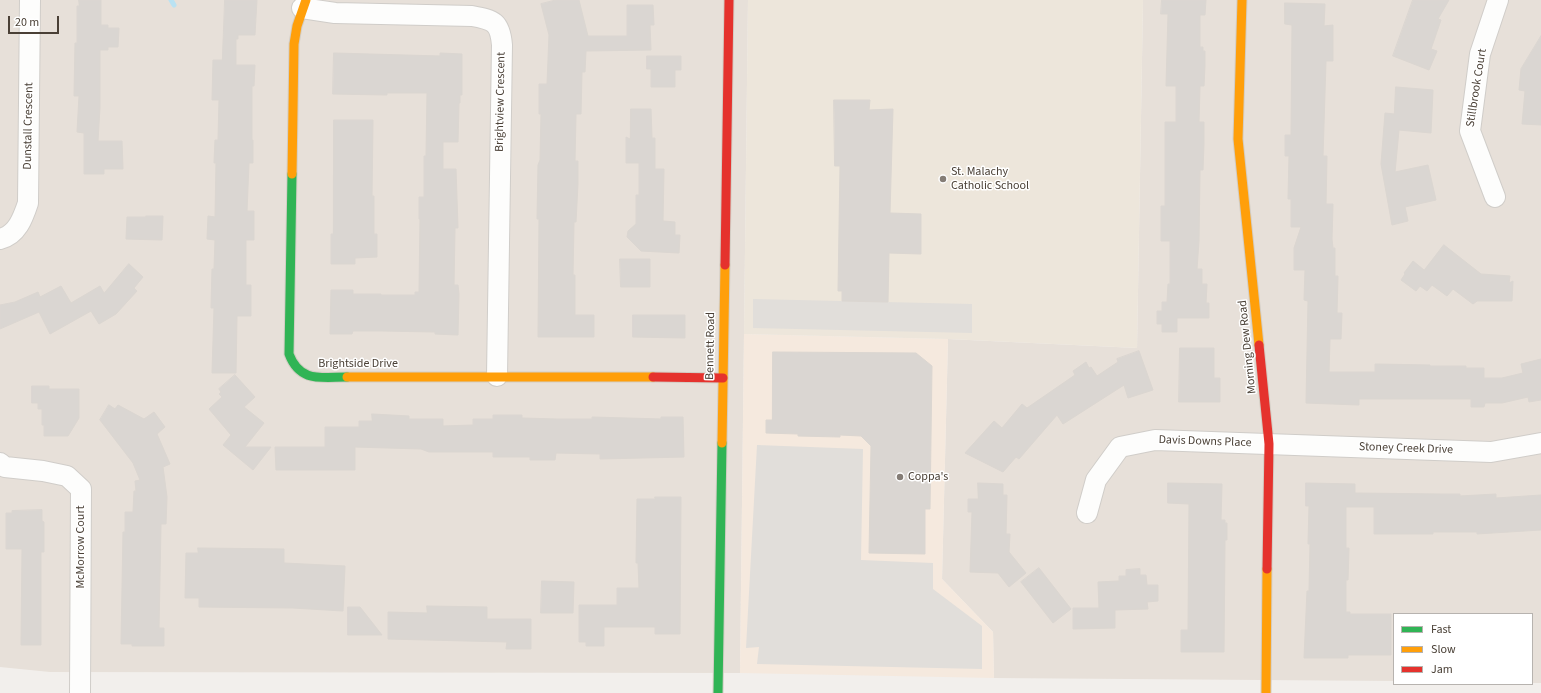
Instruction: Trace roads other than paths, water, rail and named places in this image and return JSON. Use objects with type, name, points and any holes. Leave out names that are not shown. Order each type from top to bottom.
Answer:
[{"type":"street","name":"Dunstall Crescent","points":[[0,239],[5,238],[16,229],[23,218],[28,203],[30,0]]},
{"type":"street","name":"Bennett Road","points":[[718,693],[729,0]]},
{"type":"street","name":"Morning Dew Road","points":[[1242,0],[1238,139],[1269,444],[1266,693]]},
{"type":"street","name":"Stillbrook Court","points":[[1495,197],[1470,131],[1480,54],[1498,0]]},
{"type":"street","name":"Brightside Drive","points":[[304,4],[297,26],[294,44],[289,354],[293,366],[304,375],[318,377],[497,376],[723,378]]},
{"type":"street","name":"Brightview Crescent","points":[[304,4],[335,13],[472,16],[485,18],[496,24],[501,33],[497,376]]},
{"type":"street","name":"Davis Downs Place","points":[[1087,513],[1096,480],[1120,447],[1155,440],[1269,444]]},
{"type":"street","name":"Stoney Creek Drive","points":[[1269,444],[1491,452],[1541,443]]},
{"type":"street","name":"McMorrow Court","points":[[0,463],[5,468],[43,470],[67,476],[81,489],[80,693]]},
{"type":"waterway","points":[[171,0],[174,5]]},
{"type":"place","name":"St. Malachy Catholic School","points":[[943,179]]},
{"type":"place","name":"Coppa's","points":[[900,477]]}]
